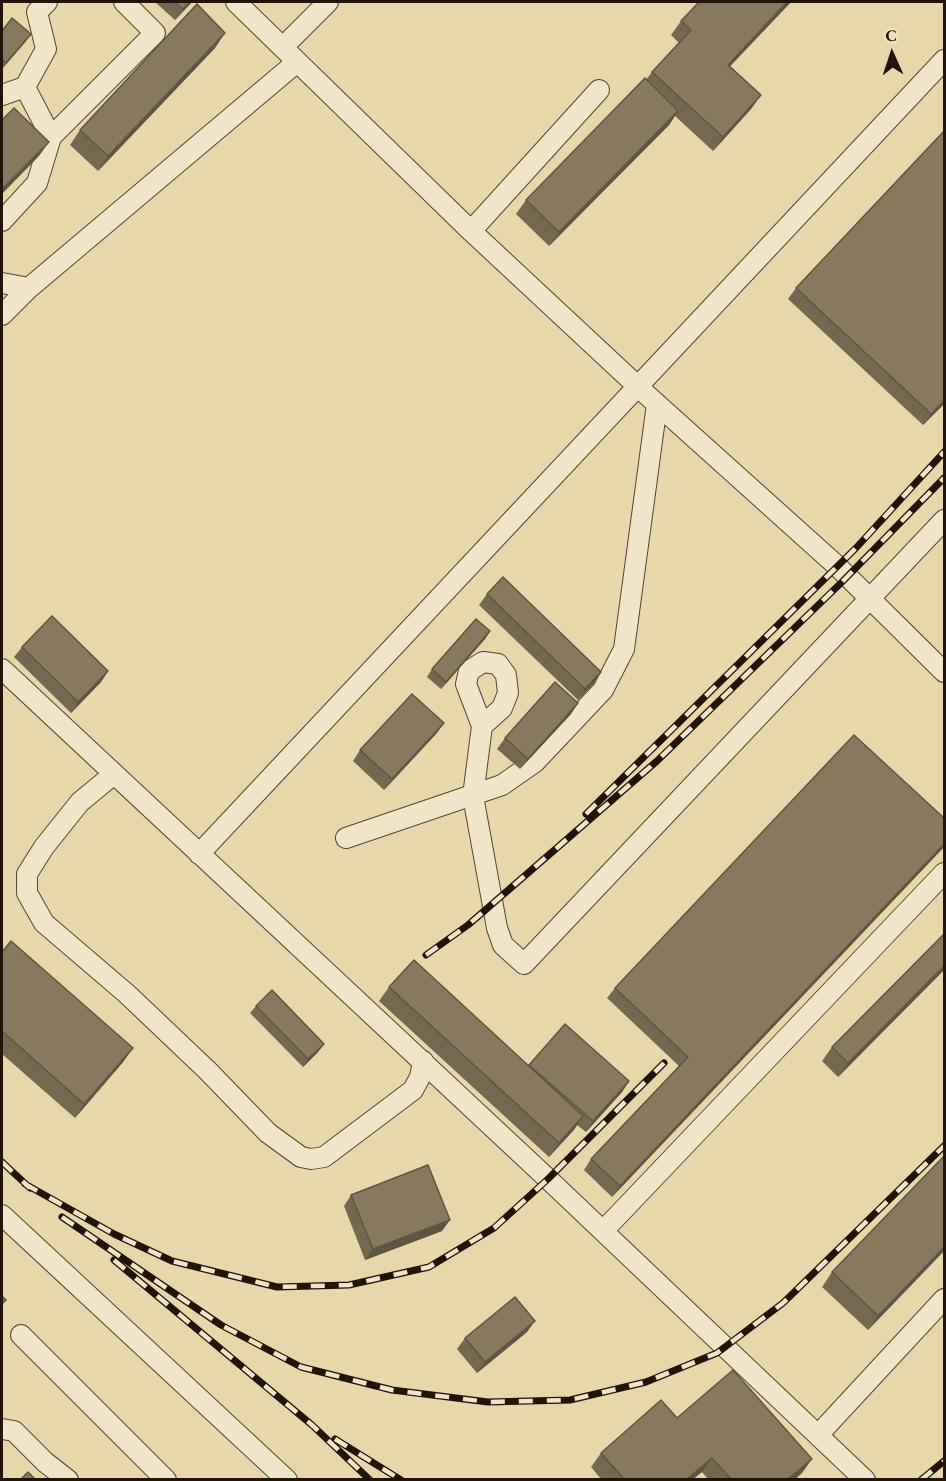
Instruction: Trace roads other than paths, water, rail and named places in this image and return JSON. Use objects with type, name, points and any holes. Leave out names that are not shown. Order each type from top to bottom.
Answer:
[{"type":"street","points":[[2,95],[25,87],[46,49],[37,12],[47,2]]},
{"type":"street","points":[[2,221],[37,183],[51,137],[154,33],[124,2]]},
{"type":"street","points":[[236,2],[471,231],[869,598],[945,672]]},
{"type":"street","points":[[283,47],[328,2]]},
{"type":"street","points":[[199,854],[945,60]]},
{"type":"street","points":[[2,315],[29,288],[297,62]]},
{"type":"street","points":[[25,87],[51,137]]},
{"type":"street","points":[[471,231],[599,90]]},
{"type":"street","points":[[2,283],[29,288]]},
{"type":"street","points":[[346,838],[502,785],[535,762],[603,690],[624,648],[657,404]]},
{"type":"street","points":[[482,726],[472,796],[497,928],[503,945],[524,964],[945,520]]},
{"type":"street","points":[[2,669],[423,1061],[865,1479]]},
{"type":"street","points":[[114,774],[80,802],[44,847],[27,874],[27,893],[44,923],[127,994],[208,1071],[268,1133],[301,1157],[324,1157],[413,1090],[420,1077],[423,1061]]},
{"type":"street","points":[[603,1231],[945,873]]},
{"type":"street","points":[[2,1215],[287,1479]]},
{"type":"street","points":[[818,1435],[945,1299]]},
{"type":"street","points":[[21,1335],[166,1479]]},
{"type":"street","points":[[2,1429],[14,1431],[45,1462],[68,1479]]},
{"type":"railway","points":[[586,814],[856,548],[944,452]]},
{"type":"railway","points":[[426,955],[468,925],[657,761],[842,582],[944,478]]},
{"type":"railway","points":[[25,1184],[114,1234],[172,1261],[277,1287],[349,1285],[429,1267],[494,1228],[548,1179],[664,1063]]},
{"type":"railway","points":[[62,1217],[221,1325],[301,1367],[392,1390],[488,1402],[570,1400],[646,1382],[717,1353],[783,1303],[944,1146]]},
{"type":"railway","points":[[2,1162],[30,1188]]},
{"type":"railway","points":[[114,1260],[312,1425],[370,1480]]},
{"type":"railway","points":[[335,1439],[401,1480]]},
{"type":"railway","points":[[921,1480],[944,1461]]}]
